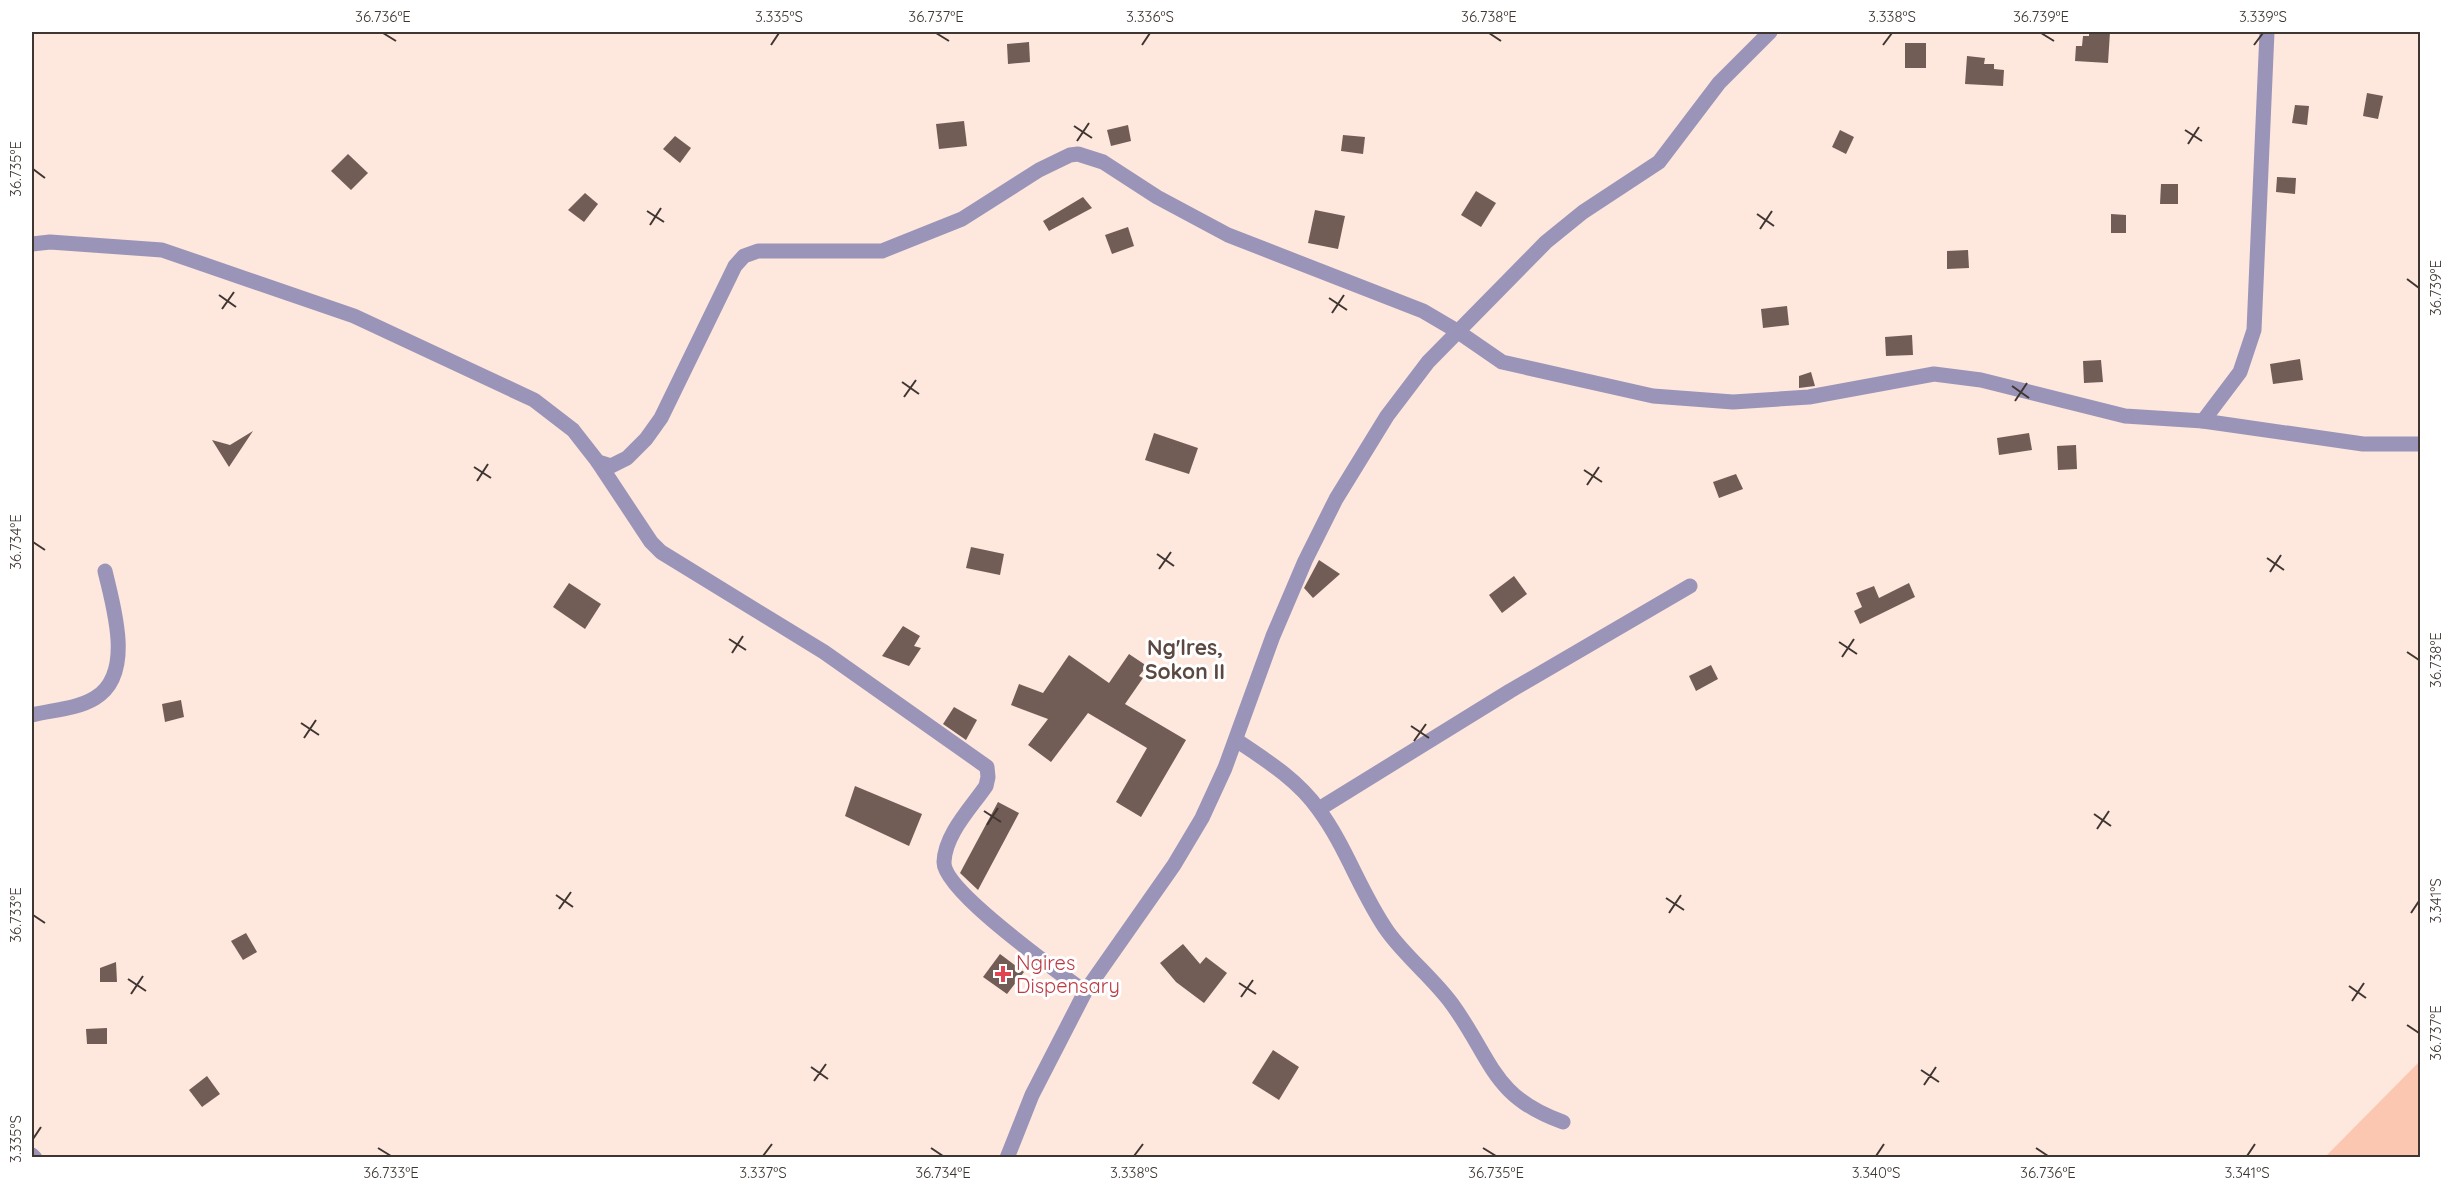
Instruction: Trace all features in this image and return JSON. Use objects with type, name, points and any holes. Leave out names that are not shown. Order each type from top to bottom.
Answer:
[{"type":"street","points":[[1006,1158],[1036,1086],[1084,992],[1174,865],[1202,818],[1236,740],[1273,636],[1305,561],[1336,499],[1387,416],[1428,362],[1546,242],[1583,212],[1659,162],[1719,82],[1770,32]]},
{"type":"street","points":[[2203,420],[2240,372],[2254,330],[2267,32]]},
{"type":"street","points":[[598,462],[611,466],[627,458],[656,425],[735,266],[744,256],[758,251],[882,251],[962,219],[1039,170],[1070,155],[1078,154],[1103,162],[1157,197],[1228,235],[1423,310],[1510,365],[1669,399],[1733,402],[1809,397],[1934,374],[1981,380],[2125,416],[2203,420],[2363,444],[2421,444]]},
{"type":"street","points":[[32,244],[50,242],[162,250],[354,316],[534,400],[573,430],[598,462],[651,542],[662,552],[832,658],[987,767],[986,786],[951,837],[944,864],[948,877],[973,904],[1084,992]]},
{"type":"street","points":[[32,715],[74,706],[96,698],[108,685],[117,667],[119,640],[105,571]]},
{"type":"street","points":[[1319,809],[1510,691],[1690,586]]},
{"type":"street","points":[[1236,740],[1300,788],[1319,809],[1377,915],[1390,934],[1453,1005],[1503,1086],[1535,1112],[1563,1122]]},
{"type":"shaded area","points":[[2420,1061],[2420,1157],[2325,1157]]},
{"type":"building","points":[[2089,32],[2110,32],[2108,63],[2075,61],[2076,46],[2082,46],[2083,36],[2089,36]]},
{"type":"building","points":[[1029,42],[1030,62],[1008,64],[1007,44]]},
{"type":"building","points":[[1905,43],[1926,43],[1926,68],[1905,68]]},
{"type":"building","points":[[1967,56],[1985,58],[1984,64],[1994,64],[1994,69],[2004,70],[2003,86],[1965,84]]},
{"type":"building","points":[[2367,93],[2383,96],[2378,119],[2363,116]]},
{"type":"building","points":[[2295,105],[2309,106],[2307,125],[2292,123]]},
{"type":"building","points":[[964,121],[967,146],[939,149],[936,124]]},
{"type":"building","points":[[1128,125],[1131,141],[1111,146],[1107,130]]},
{"type":"building","points":[[1840,130],[1854,137],[1846,154],[1832,147]]},
{"type":"building","points":[[1343,135],[1365,137],[1363,154],[1341,151]]},
{"type":"building","points":[[675,136],[691,148],[680,163],[663,149]]},
{"type":"building","points":[[348,154],[368,173],[351,190],[331,171]]},
{"type":"building","points":[[2277,177],[2296,178],[2295,194],[2276,192]]},
{"type":"building","points":[[2161,184],[2178,184],[2178,204],[2160,204]]},
{"type":"building","points":[[1476,191],[1496,203],[1481,227],[1461,215]]},
{"type":"building","points":[[585,193],[598,204],[584,222],[568,210]]},
{"type":"building","points":[[1083,197],[1092,208],[1049,231],[1043,221]]},
{"type":"building","points":[[1315,210],[1345,216],[1338,249],[1308,243]]},
{"type":"building","points":[[2111,214],[2126,215],[2126,233],[2111,233]]},
{"type":"building","points":[[1128,227],[1134,246],[1112,254],[1105,235]]},
{"type":"building","points":[[1968,250],[1969,268],[1947,269],[1947,251]]},
{"type":"building","points":[[1787,306],[1789,325],[1763,328],[1761,309]]},
{"type":"building","points":[[1912,335],[1913,355],[1886,356],[1885,337]]},
{"type":"building","points":[[2300,359],[2303,380],[2273,384],[2270,364]]},
{"type":"building","points":[[2101,360],[2103,382],[2084,383],[2083,361]]},
{"type":"building","points":[[1811,372],[1815,386],[1799,388],[1799,376]]},
{"type":"building","points":[[253,431],[229,467],[212,440],[230,445]]},
{"type":"building","points":[[1154,433],[1198,448],[1189,474],[1145,460]]},
{"type":"building","points":[[2029,433],[2032,450],[1999,455],[1997,438]]},
{"type":"building","points":[[2076,445],[2077,469],[2058,470],[2057,446]]},
{"type":"building","points":[[1736,474],[1743,489],[1719,498],[1713,482]]},
{"type":"building","points":[[971,547],[1004,554],[1000,575],[966,568]]},
{"type":"building","points":[[1319,560],[1340,574],[1313,598],[1304,588]]},
{"type":"building","points":[[1514,576],[1527,594],[1502,613],[1489,595]]},
{"type":"building","points":[[569,583],[601,604],[585,629],[553,607]]},
{"type":"building","points":[[1909,583],[1915,597],[1860,624],[1854,611],[1862,607],[1856,593],[1874,586],[1879,598]]},
{"type":"building","points":[[903,626],[920,636],[914,646],[921,648],[909,666],[882,656]]},
{"type":"building","points":[[1129,654],[1147,666],[1139,676],[1143,678],[1125,704],[1186,740],[1141,817],[1116,802],[1147,748],[1088,713],[1051,762],[1028,745],[1048,719],[1011,705],[1019,684],[1043,693],[1069,655],[1109,683]]},
{"type":"building","points":[[1711,665],[1718,679],[1696,691],[1689,676]]},
{"type":"building","points":[[181,700],[184,717],[165,722],[162,704]]},
{"type":"building","points":[[954,707],[977,720],[966,740],[943,724]]},
{"type":"building","points":[[855,786],[922,814],[909,846],[845,816]]},
{"type":"building","points":[[998,802],[1019,813],[978,890],[960,873]]},
{"type":"building","points":[[246,933],[257,952],[243,960],[231,941]]},
{"type":"building","points":[[1183,944],[1200,964],[1206,957],[1227,973],[1204,1003],[1176,982],[1160,963]]},
{"type":"building","name":"Ngires Dispensary","points":[[1000,954],[1024,972],[1007,994],[983,977]]},
{"type":"building","points":[[116,962],[117,982],[100,982],[100,968]]},
{"type":"building","points":[[107,1028],[107,1044],[87,1044],[86,1029]]},
{"type":"building","points":[[1273,1050],[1299,1067],[1279,1100],[1252,1083]]},
{"type":"building","points":[[207,1076],[220,1094],[202,1107],[189,1090]]},
{"type":"place","name":"Ngires Dispensary","points":[[1003,974]]},
{"type":"district","name":"Ng'lres, Sokon II","points":[[1185,660]]}]
